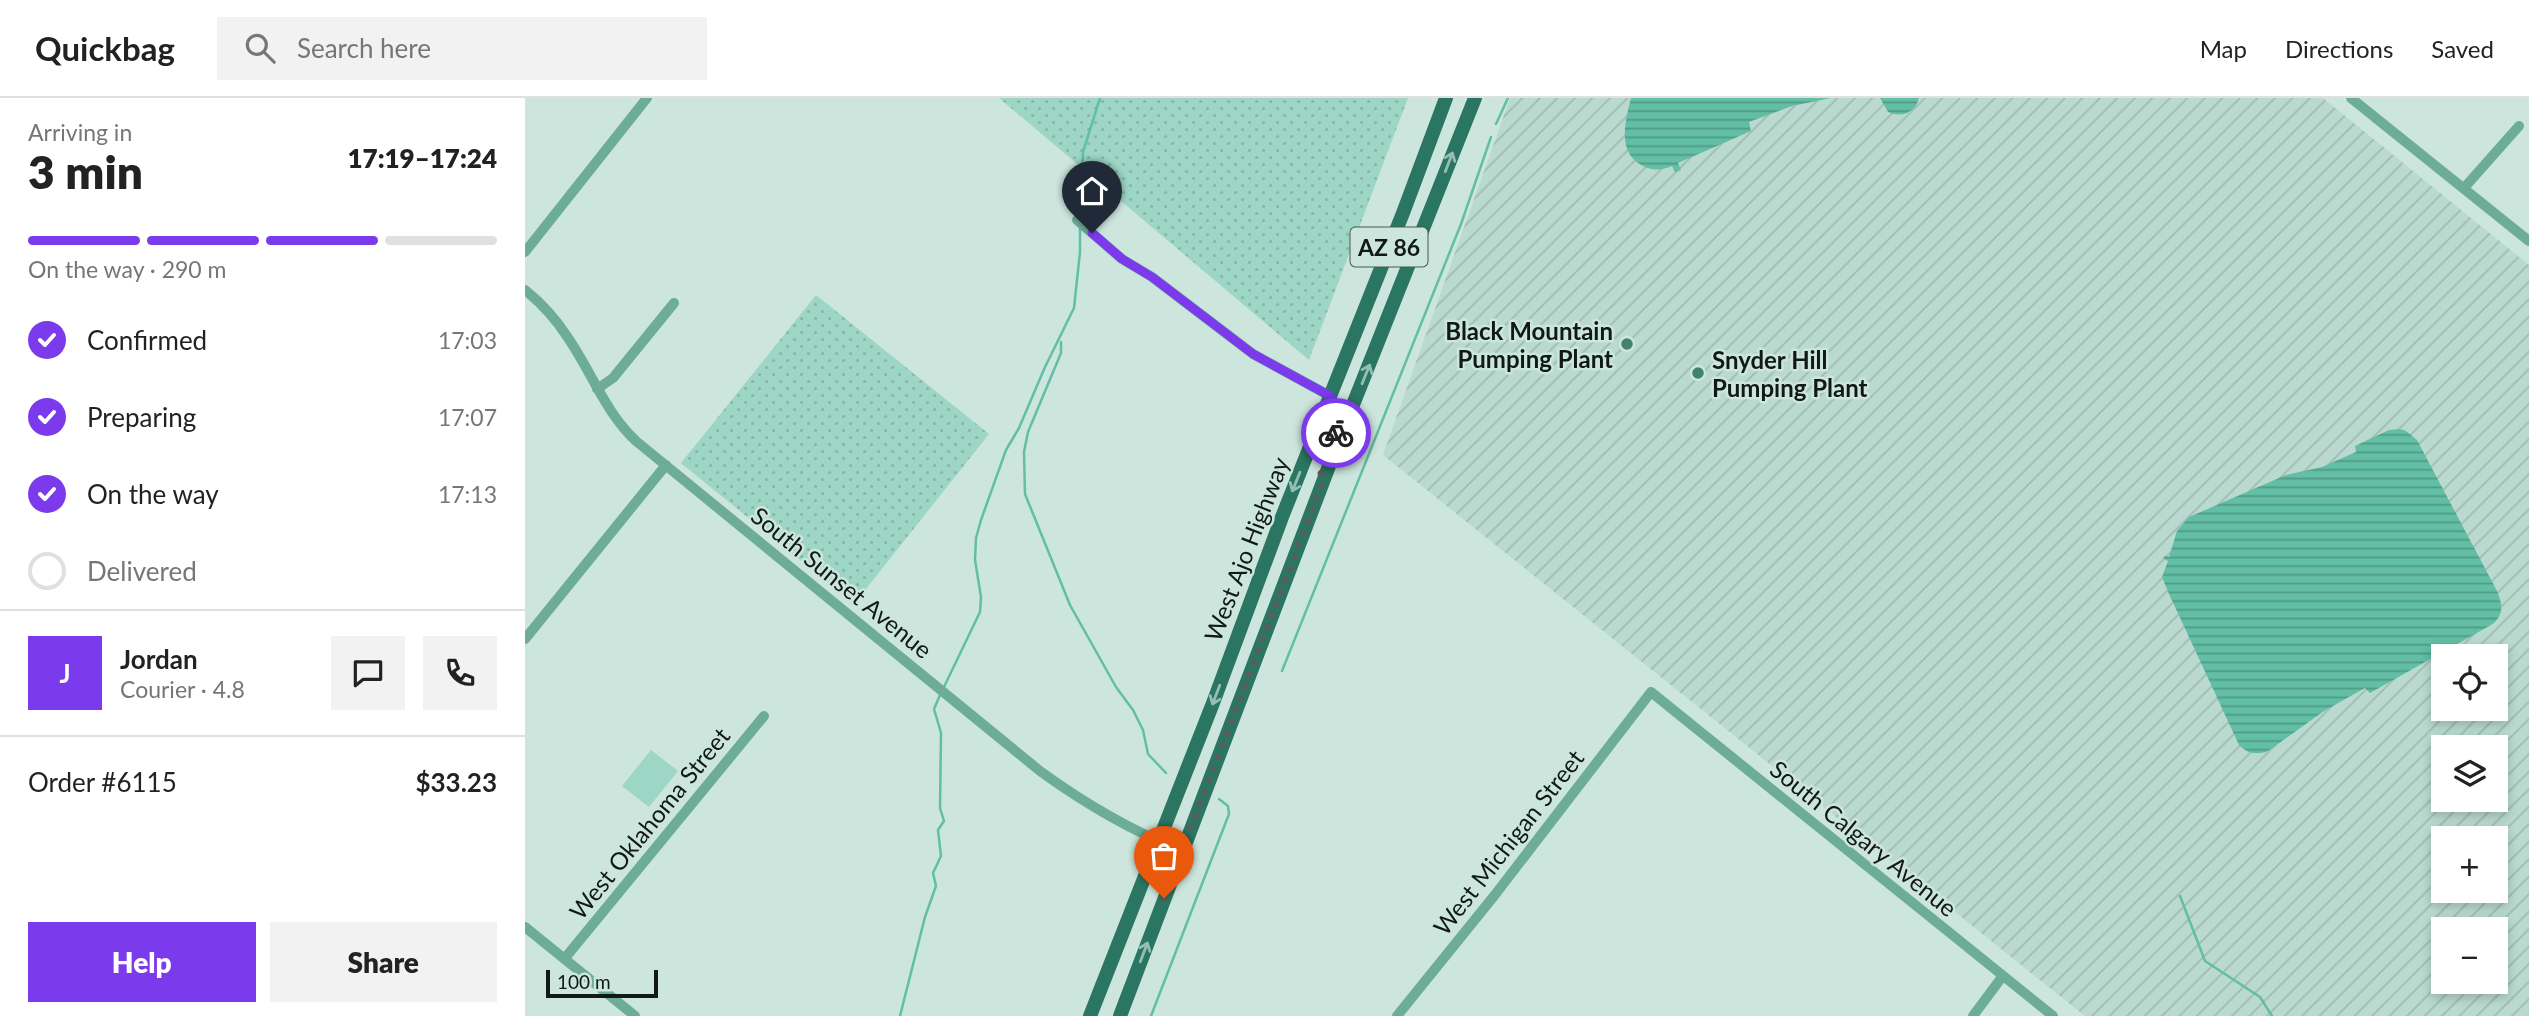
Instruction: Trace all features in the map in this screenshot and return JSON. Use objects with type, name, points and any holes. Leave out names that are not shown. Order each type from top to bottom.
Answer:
[{"type":"main road","name":"West Ajo Highway","points":[[1090,1016],[1445,98]]},
{"type":"main road","name":"West Ajo Highway","points":[[1120,1016],[1322,484],[1475,98]]},
{"type":"main road","points":[[1322,484],[1321,473],[1338,427],[1339,414],[1330,396]]},
{"type":"street","points":[[525,252],[646,98]]},
{"type":"street","points":[[2351,98],[2529,241]]},
{"type":"street","points":[[2464,188],[2519,127]]},
{"type":"street","points":[[1077,220],[1122,259],[1152,277],[1253,354],[1330,396]]},
{"type":"street","name":"South Sunset Avenue","points":[[525,290],[568,336],[597,389],[628,433],[1040,771],[1063,788],[1158,842],[1182,851]]},
{"type":"street","points":[[597,389],[614,378],[674,303]]},
{"type":"street","points":[[525,639],[666,465]]},
{"type":"street","name":"South Calgary Avenue","points":[[1651,692],[2053,1016]]},
{"type":"street","name":"West Michigan Street","points":[[1397,1016],[1651,692]]},
{"type":"street","name":"West Oklahoma Street","points":[[565,958],[764,716]]},
{"type":"street","points":[[525,928],[635,1016]]},
{"type":"street","points":[[1973,1016],[2002,977]]},
{"type":"shaded area","points":[[999,98],[1408,98],[1309,360]]},
{"type":"shaded area","points":[[1510,98],[2323,98],[2529,265],[2529,1016],[2085,1016],[1383,455]]},
{"type":"shaded area","points":[[1631,98],[1831,98],[1792,106],[1749,122],[1751,131],[1678,163],[1681,170],[1675,172],[1672,166],[1659,170],[1645,167],[1630,154],[1626,146],[1625,127]]},
{"type":"shaded area","points":[[1880,98],[1919,98],[1911,111],[1898,114],[1888,112]]},
{"type":"shaded area","points":[[816,295],[989,434],[854,604],[681,463]]},
{"type":"shaded area","points":[[2389,430],[2406,431],[2417,440],[2497,591],[2501,605],[2500,614],[2491,625],[2457,644],[2431,644],[2431,659],[2370,693],[2365,688],[2324,711],[2268,751],[2249,752],[2239,745],[2169,594],[2162,577],[2168,561],[2163,558],[2169,557],[2177,531],[2189,517],[2286,475],[2322,467],[2356,452],[2355,446]]},
{"type":"shaded area","points":[[651,750],[678,771],[649,807],[622,786]]},
{"type":"waterway","points":[[1080,219],[1083,152],[1100,98]]},
{"type":"waterway","points":[[1496,124],[1508,98]]},
{"type":"waterway","points":[[1282,671],[1461,224],[1491,137]]},
{"type":"waterway","points":[[943,689],[980,612],[981,597],[975,560],[976,538],[981,520],[1006,450],[1019,428],[1074,308],[1080,229]]},
{"type":"waterway","points":[[1061,342],[1061,353],[1028,432],[1024,452],[1025,494],[1070,605],[1116,687],[1133,710],[1143,730],[1148,754],[1166,773]]},
{"type":"waterway","points":[[900,1016],[925,917],[936,886],[933,873],[941,856],[938,830],[944,821],[940,808],[941,733],[934,709],[940,695]]},
{"type":"waterway","points":[[1151,1016],[1229,814],[1228,806],[1219,799]]},
{"type":"waterway","points":[[2180,896],[2205,961],[2260,997],[2272,1016]]},
{"type":"way so far","points":[[1164,898],[1322,484],[1321,473],[1336,433]]},
{"type":"place","name":"Black Mountain Pumping Plant","points":[[1627,344]]},
{"type":"place","name":"Snyder Hill Pumping Plant","points":[[1698,373]]},
{"type":"route","points":[[1092,233],[1122,259],[1152,277],[1253,354],[1330,396],[1339,414],[1336,433]]}]
